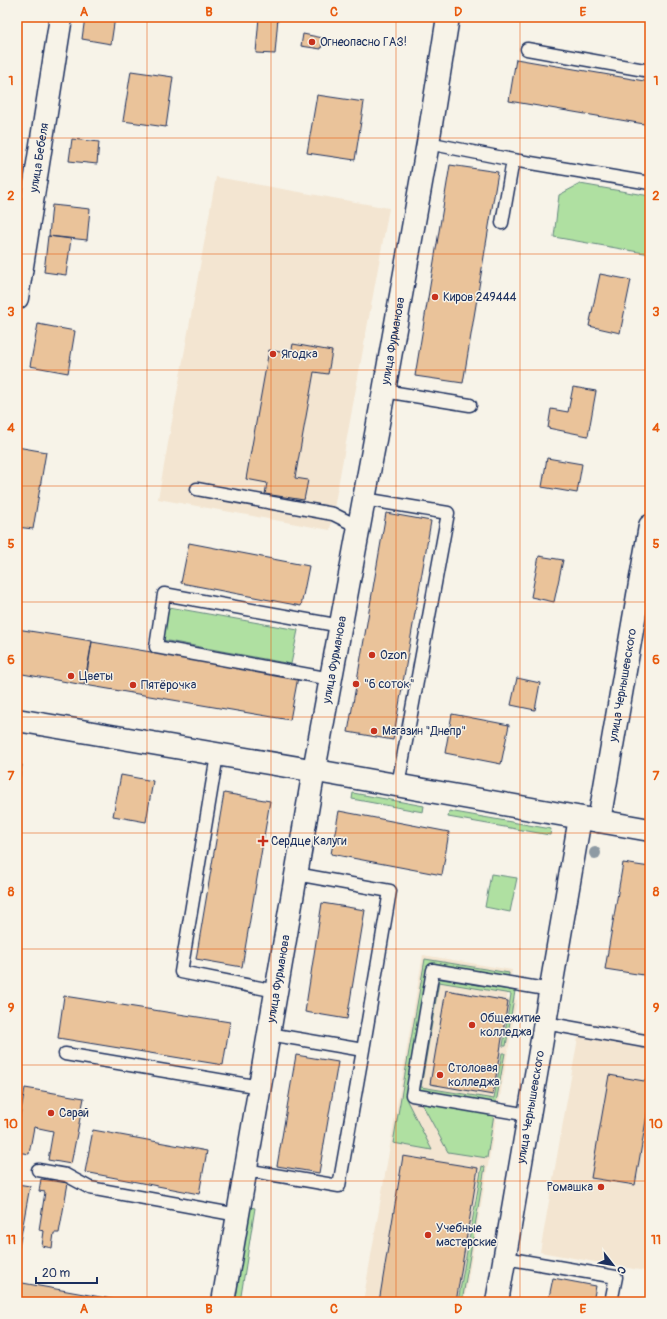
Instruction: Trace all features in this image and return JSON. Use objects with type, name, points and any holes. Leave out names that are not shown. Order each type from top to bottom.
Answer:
[{"type":"street","name":"улица Бебеля","points":[[17,298],[61,17]]},
{"type":"street","name":"улица Фурманова","points":[[223,1302],[314,770],[384,391],[428,143],[448,17]]},
{"type":"street","name":"улица Чернышевского","points":[[497,1302],[551,990],[590,819],[650,526]]},
{"type":"street","points":[[17,720],[217,755],[314,770],[650,830]]},
{"type":"lane","points":[[527,49],[650,71]]},
{"type":"lane","points":[[428,143],[512,160],[650,183]]},
{"type":"lane","points":[[502,222],[512,160]]},
{"type":"lane","points":[[384,391],[470,405]]},
{"type":"lane","points":[[197,489],[333,514],[359,527]]},
{"type":"lane","points":[[364,499],[448,513],[398,785]]},
{"type":"lane","points":[[331,679],[156,647],[164,594],[341,626]]},
{"type":"lane","points":[[217,755],[181,972],[276,991]]},
{"type":"lane","points":[[246,1170],[339,1186],[364,1050],[390,891],[296,874]]},
{"type":"lane","points":[[529,1115],[412,1096],[433,970],[551,990]]},
{"type":"lane","points":[[545,1023],[650,1042]]},
{"type":"lane","points":[[269,1034],[364,1050]]},
{"type":"lane","points":[[65,1054],[260,1087]]},
{"type":"lane","points":[[38,1170],[66,1175],[90,1188],[238,1215]]},
{"type":"lane","points":[[505,1258],[616,1277],[611,1302]]},
{"type":"shaded area","name":"Ягодка","points":[[216,177],[389,208],[330,530],[158,499]]},
{"type":"shaded area","points":[[423,955],[512,970],[507,998],[517,1000],[464,1302],[363,1302]]},
{"type":"shaded area","name":"Ромашка","points":[[581,1021],[650,1033],[650,1272],[540,1252]]},
{"type":"green space","points":[[580,184],[650,196],[650,254],[554,237],[559,195]]},
{"type":"green space","points":[[169,607],[298,630],[291,664],[163,640]]},
{"type":"green space","points":[[353,793],[424,806],[423,812],[352,799]]},
{"type":"green space","points":[[449,811],[551,829],[550,835],[448,817]]},
{"type":"green space","points":[[491,874],[517,878],[510,912],[485,907]]},
{"type":"green space","points":[[425,959],[509,973],[508,979],[431,966],[407,1101],[432,1150],[393,1143]]},
{"type":"green space","points":[[435,978],[515,991],[506,1046],[503,1046],[511,994],[439,982],[421,1087],[494,1099],[502,1053],[505,1053],[496,1103],[416,1090]]},
{"type":"green space","points":[[421,1102],[494,1114],[487,1158],[448,1152]]},
{"type":"green space","points":[[482,1166],[485,1167],[462,1302],[458,1302]]},
{"type":"green space","points":[[250,1207],[255,1208],[240,1302],[235,1302]]},
{"type":"building","points":[[85,17],[115,17],[111,44],[82,39]]},
{"type":"building","points":[[259,17],[278,17],[275,54],[256,53]]},
{"type":"building","name":"Огнеопасно ГАЗ!","points":[[303,34],[323,38],[321,49],[301,46]]},
{"type":"building","points":[[516,59],[650,82],[650,125],[509,101]]},
{"type":"building","points":[[131,71],[173,77],[166,127],[123,121]]},
{"type":"building","points":[[317,95],[364,102],[355,160],[307,153]]},
{"type":"building","points":[[72,139],[99,142],[97,164],[69,161]]},
{"type":"building","points":[[450,165],[498,172],[463,383],[415,376]]},
{"type":"building","points":[[52,205],[90,209],[87,240],[49,236]]},
{"type":"building","points":[[48,236],[71,239],[66,275],[44,272]]},
{"type":"building","points":[[600,274],[631,280],[620,333],[589,326]]},
{"type":"building","points":[[38,324],[75,331],[68,373],[30,366]]},
{"type":"building","points":[[293,344],[332,351],[328,374],[314,372],[295,478],[308,480],[304,500],[265,494],[267,483],[246,479],[269,350],[291,354]]},
{"type":"building","points":[[573,387],[596,391],[588,436],[548,428],[551,409],[568,412]]},
{"type":"building","points":[[17,447],[46,452],[33,529],[17,527]]},
{"type":"building","points":[[547,458],[582,464],[577,493],[542,487]]},
{"type":"building","points":[[386,513],[431,521],[393,740],[348,732]]},
{"type":"building","points":[[189,543],[309,566],[301,606],[181,583]]},
{"type":"building","points":[[539,556],[563,560],[554,602],[531,597]]},
{"type":"building","points":[[17,629],[92,641],[84,685],[17,673]]},
{"type":"building","points":[[92,642],[298,677],[290,720],[85,685]]},
{"type":"building","points":[[517,678],[540,683],[535,710],[511,705]]},
{"type":"building","points":[[452,714],[509,725],[501,764],[445,753]]},
{"type":"building","points":[[17,764],[22,765],[17,792]]},
{"type":"building","points":[[121,775],[153,781],[146,822],[113,816]]},
{"type":"building","points":[[224,793],[270,801],[242,967],[196,959]]},
{"type":"building","points":[[339,811],[449,832],[442,875],[331,854]]},
{"type":"building","points":[[623,863],[650,867],[650,976],[605,969]]},
{"type":"building","points":[[322,903],[365,910],[347,1019],[305,1012]]},
{"type":"building","name":"Общежитие колледжа","points":[[446,990],[508,1001],[493,1095],[430,1084]]},
{"type":"building","points":[[64,996],[230,1022],[223,1065],[58,1038]]},
{"type":"building","points":[[296,1055],[338,1062],[319,1173],[277,1166]]},
{"type":"building","points":[[609,1075],[650,1082],[650,1097],[635,1185],[591,1178]]},
{"type":"building","name":"Сарай","points":[[25,1088],[84,1098],[71,1164],[48,1160],[53,1131],[34,1127],[29,1154],[17,1152],[17,1132]]},
{"type":"building","points":[[93,1130],[207,1151],[199,1194],[85,1172]]},
{"type":"building","name":"Учебные мастерские","points":[[403,1156],[478,1168],[456,1302],[379,1302]]},
{"type":"building","points":[[41,1179],[68,1183],[59,1233],[54,1233],[52,1248],[42,1246],[44,1231],[39,1230],[45,1192],[39,1191]]},
{"type":"building","points":[[17,1184],[30,1186],[17,1258]]},
{"type":"building","points":[[553,1278],[596,1286],[593,1302],[548,1302]]},
{"type":"building","points":[[17,1282],[128,1302],[17,1302]]},
{"type":"place","name":"Огнеопасно ГАЗ!","points":[[312,42]]},
{"type":"place","name":"Киров 249444","points":[[435,297]]},
{"type":"place","name":"Ягодка","points":[[273,354]]},
{"type":"place","name":"Ozon","points":[[372,655]]},
{"type":"place","name":"Цветы","points":[[71,676]]},
{"type":"place","name":"\"6 соток\"","points":[[356,684]]},
{"type":"place","name":"Пятёрочка","points":[[133,685]]},
{"type":"place","name":"Магазин \"Днепр\"","points":[[374,731]]},
{"type":"place","name":"Сердце Калуги","points":[[263,841]]},
{"type":"place","name":"Общежитие колледжа","points":[[472,1025]]},
{"type":"place","name":"Столовая колледжа","points":[[440,1075]]},
{"type":"place","name":"Сарай","points":[[51,1113]]},
{"type":"place","name":"Ромашка","points":[[601,1187]]},
{"type":"place","name":"Учебные мастерские","points":[[428,1235]]}]
